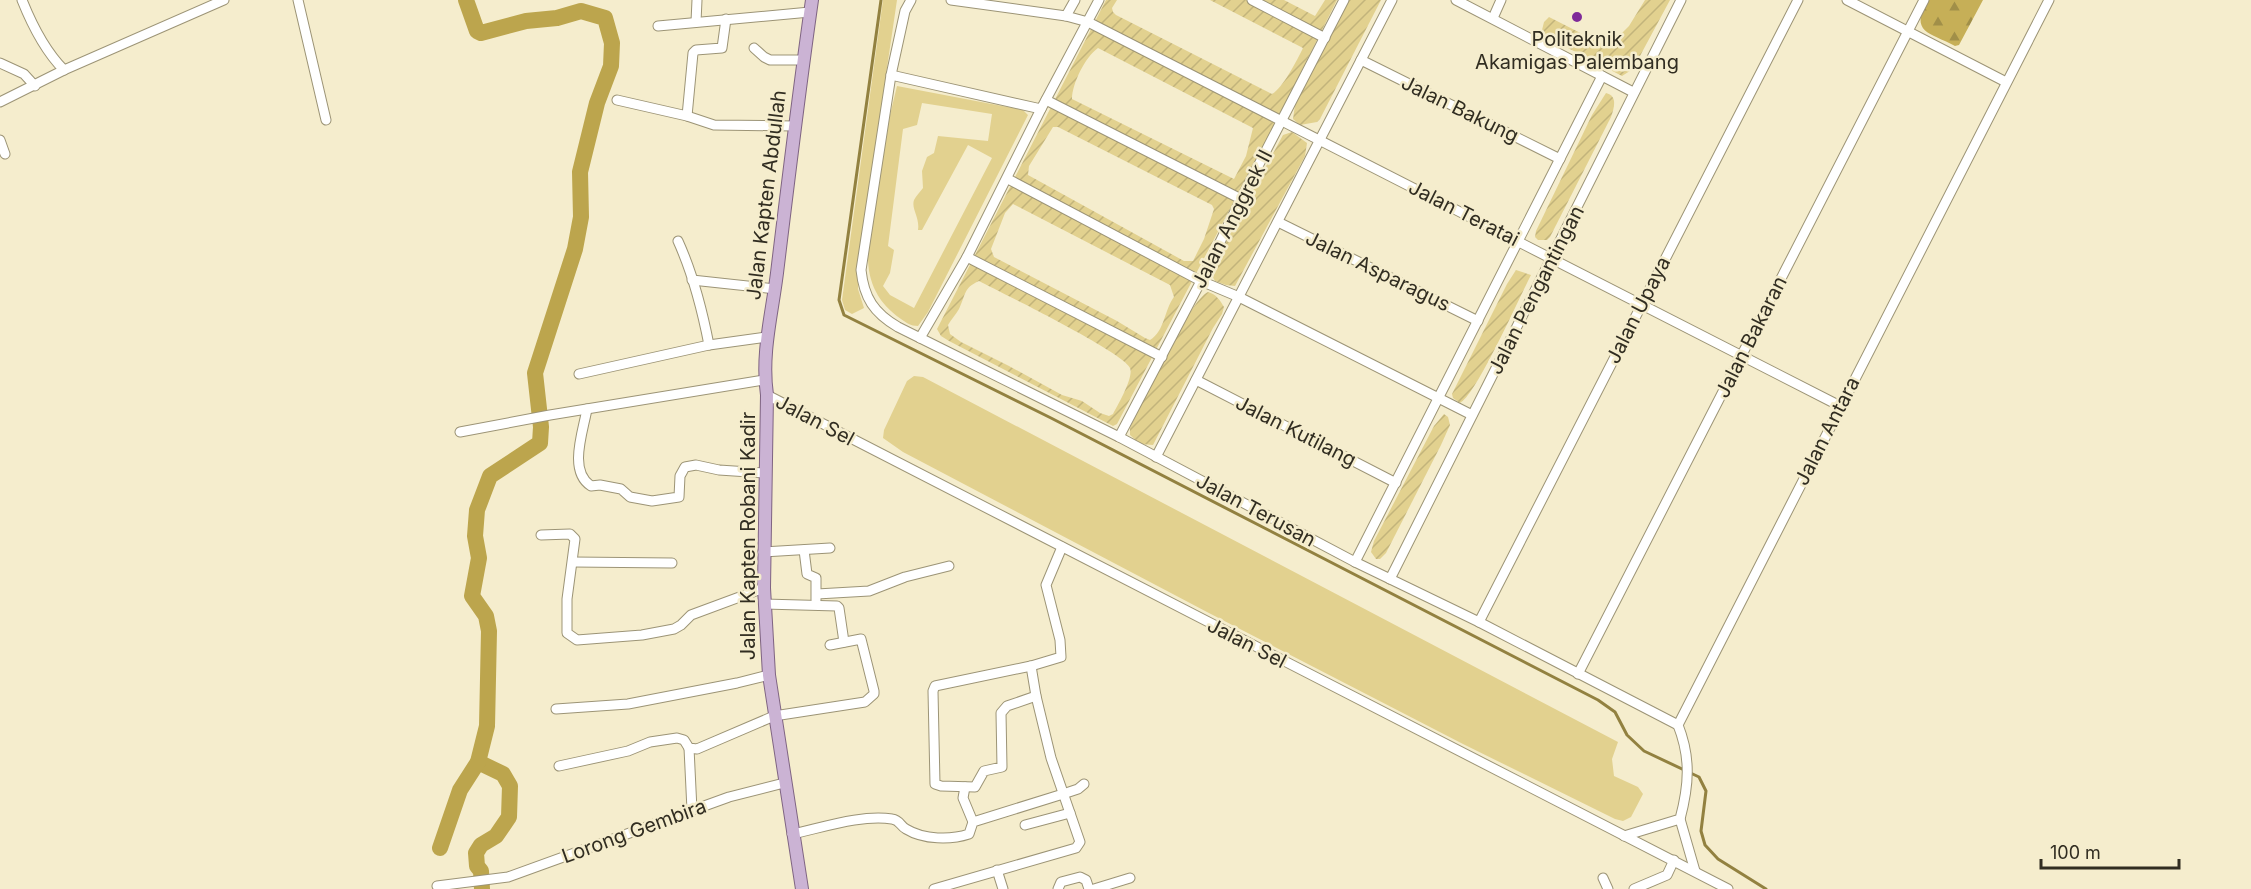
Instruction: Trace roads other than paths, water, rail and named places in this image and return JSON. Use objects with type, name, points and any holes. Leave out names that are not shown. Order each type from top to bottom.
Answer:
[{"type":"main road","name":"Jalan Kapten Abdullah","points":[[767,395],[764,380],[766,337],[775,289],[811,6]]},
{"type":"main road","name":"Jalan Kapten Robani Kadir","points":[[767,395],[763,552],[769,675],[802,889]]},
{"type":"street","points":[[22,0],[31,21],[53,59],[64,70]]},
{"type":"street","points":[[0,102],[64,70],[224,0]]},
{"type":"street","points":[[298,0],[326,120]]},
{"type":"street","points":[[696,22],[697,0]]},
{"type":"street","points":[[911,0],[905,10],[891,75],[1044,105],[1241,200]]},
{"type":"street","name":"Jalan Teratai","points":[[951,0],[1088,21],[1840,406]]},
{"type":"street","points":[[1066,16],[1074,0]]},
{"type":"street","points":[[920,338],[1008,179],[1099,0]]},
{"type":"street","points":[[1251,0],[1324,38]]},
{"type":"street","name":"Jalan Anggrek II","points":[[1119,437],[1344,0]]},
{"type":"street","points":[[1155,457],[1392,0]]},
{"type":"street","points":[[1456,0],[1633,92]]},
{"type":"street","points":[[1493,18],[1501,0]]},
{"type":"street","name":"Jalan Pengantingan","points":[[1390,579],[1681,0]]},
{"type":"street","name":"Jalan Upaya","points":[[1479,622],[1798,0]]},
{"type":"street","points":[[1847,0],[2006,82]]},
{"type":"street","name":"Jalan Bakaran","points":[[1578,674],[1924,0]]},
{"type":"street","name":"Jalan Antara","points":[[1678,725],[2049,0]]},
{"type":"street","points":[[658,26],[726,19],[811,6]]},
{"type":"street","points":[[687,116],[693,53],[696,50],[722,48],[726,19]]},
{"type":"street","points":[[754,48],[770,60],[803,60]]},
{"type":"street","name":"Jalan Bakung","points":[[1361,60],[1560,159]]},
{"type":"street","points":[[0,63],[24,74],[35,86]]},
{"type":"street","name":"Jalan Terusan","points":[[891,75],[861,270],[865,293],[877,312],[884,318],[1119,437],[1355,562],[1479,622],[1678,725]]},
{"type":"street","points":[[1355,562],[1602,76]]},
{"type":"street","points":[[617,100],[687,116],[714,125],[794,126]]},
{"type":"street","points":[[0,140],[5,154]]},
{"type":"street","points":[[1008,179],[1201,281],[1239,297],[1472,415]]},
{"type":"street","name":"Jalan Asparagus","points":[[1278,222],[1478,321]]},
{"type":"street","points":[[678,241],[687,260],[703,313],[709,345]]},
{"type":"street","points":[[966,257],[1162,357]]},
{"type":"street","points":[[692,280],[775,289]]},
{"type":"street","points":[[579,374],[709,345],[766,337]]},
{"type":"street","points":[[460,432],[764,380]]},
{"type":"street","name":"Jalan Kutilang","points":[[1196,380],[1396,483]]},
{"type":"street","name":"Jalan Sel","points":[[767,395],[1728,889]]},
{"type":"street","points":[[587,409],[579,456],[583,481],[591,486],[600,485],[621,489],[630,497],[652,501],[679,497],[680,476],[685,467],[696,465],[765,473]]},
{"type":"street","points":[[541,535],[570,534],[573,536],[575,543],[567,599],[567,633],[576,640],[642,635],[674,629],[691,615],[764,588]]},
{"type":"street","points":[[1036,696],[1016,702],[1002,710],[1000,718],[1003,765],[984,771],[975,787],[935,784],[934,688],[941,683],[1031,666],[1059,658],[1062,654],[1046,585],[1062,547]]},
{"type":"street","points":[[763,552],[830,548]]},
{"type":"street","points":[[804,550],[807,573],[816,578],[815,605]]},
{"type":"street","points":[[573,562],[672,563]]},
{"type":"street","points":[[817,594],[869,591],[905,577],[950,566]]},
{"type":"street","points":[[835,593],[835,606]]},
{"type":"street","points":[[764,604],[835,606],[839,608],[844,642]]},
{"type":"street","points":[[689,748],[704,747],[774,716],[865,702],[874,691],[861,639],[830,645]]},
{"type":"street","points":[[934,889],[1076,848],[1081,839],[1051,758],[1031,666]]},
{"type":"street","points":[[556,709],[628,704],[769,675]]},
{"type":"street","points":[[1678,725],[1686,746],[1688,771],[1686,796],[1680,819],[1695,871]]},
{"type":"street","points":[[559,766],[628,751],[650,742],[677,738],[684,740],[689,748],[692,810]]},
{"type":"street","name":"Lorong Gembira","points":[[437,886],[508,877],[729,797],[784,783]]},
{"type":"street","points":[[973,822],[1078,789],[1084,783]]},
{"type":"street","points":[[792,834],[876,818],[896,820],[906,829],[928,836],[949,838],[969,834],[973,822],[963,798],[964,787]]},
{"type":"street","points":[[1025,825],[1070,813]]},
{"type":"street","points":[[1623,836],[1680,819]]},
{"type":"street","points":[[1634,889],[1667,875],[1674,860]]},
{"type":"street","points":[[997,870],[1003,889]]},
{"type":"street","points":[[1058,889],[1060,882],[1080,877],[1086,880],[1091,889],[1130,878]]},
{"type":"street","points":[[1603,878],[1608,889]]},
{"type":"waterway","points":[[440,848],[460,790],[478,762],[487,726],[489,631],[486,616],[472,596],[479,558],[475,536],[477,510],[490,476],[540,443],[541,427],[535,373],[575,249],[581,217],[580,172],[597,103],[611,66],[612,43],[605,18],[581,11],[557,18],[526,21],[481,33],[477,31],[466,0]]},
{"type":"waterway","points":[[881,0],[839,300],[844,315],[1051,418],[1598,700],[1615,712],[1627,735],[1644,751],[1699,777],[1706,791],[1701,831],[1705,845],[1718,859],[1766,889]]},
{"type":"waterway","points":[[478,762],[503,774],[510,786],[509,817],[496,836],[481,845],[476,853],[477,866],[481,871],[482,889]]},
{"type":"place","name":"Politeknik Akamigas Palembang","points":[[1577,17]]}]
